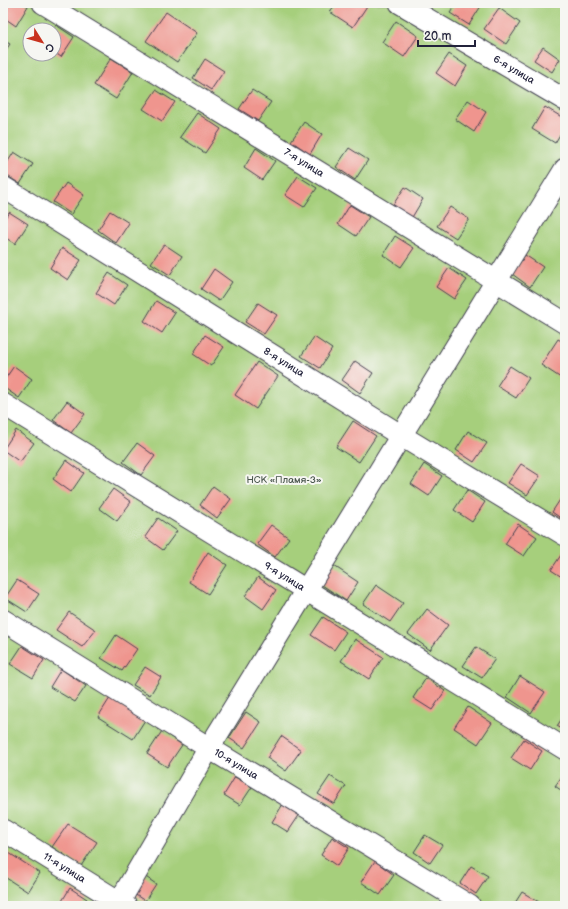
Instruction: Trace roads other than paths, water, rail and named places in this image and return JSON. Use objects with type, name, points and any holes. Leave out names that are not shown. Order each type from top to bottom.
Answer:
[{"type":"street","name":"7-я улица","points":[[43,3],[565,323]]},
{"type":"street","name":"6-я улица","points":[[400,3],[565,100]]},
{"type":"street","points":[[120,905],[209,748],[400,435],[565,169]]},
{"type":"street","name":"8-я улица","points":[[3,187],[400,435],[565,535]]},
{"type":"street","name":"9-я улица","points":[[3,404],[565,749]]},
{"type":"street","name":"10-я улица","points":[[3,620],[209,748],[470,906]]},
{"type":"street","name":"11-я улица","points":[[3,830],[120,905]]},
{"type":"park label","name":"НСК «Пламя-3»","points":[[284,480]]}]
